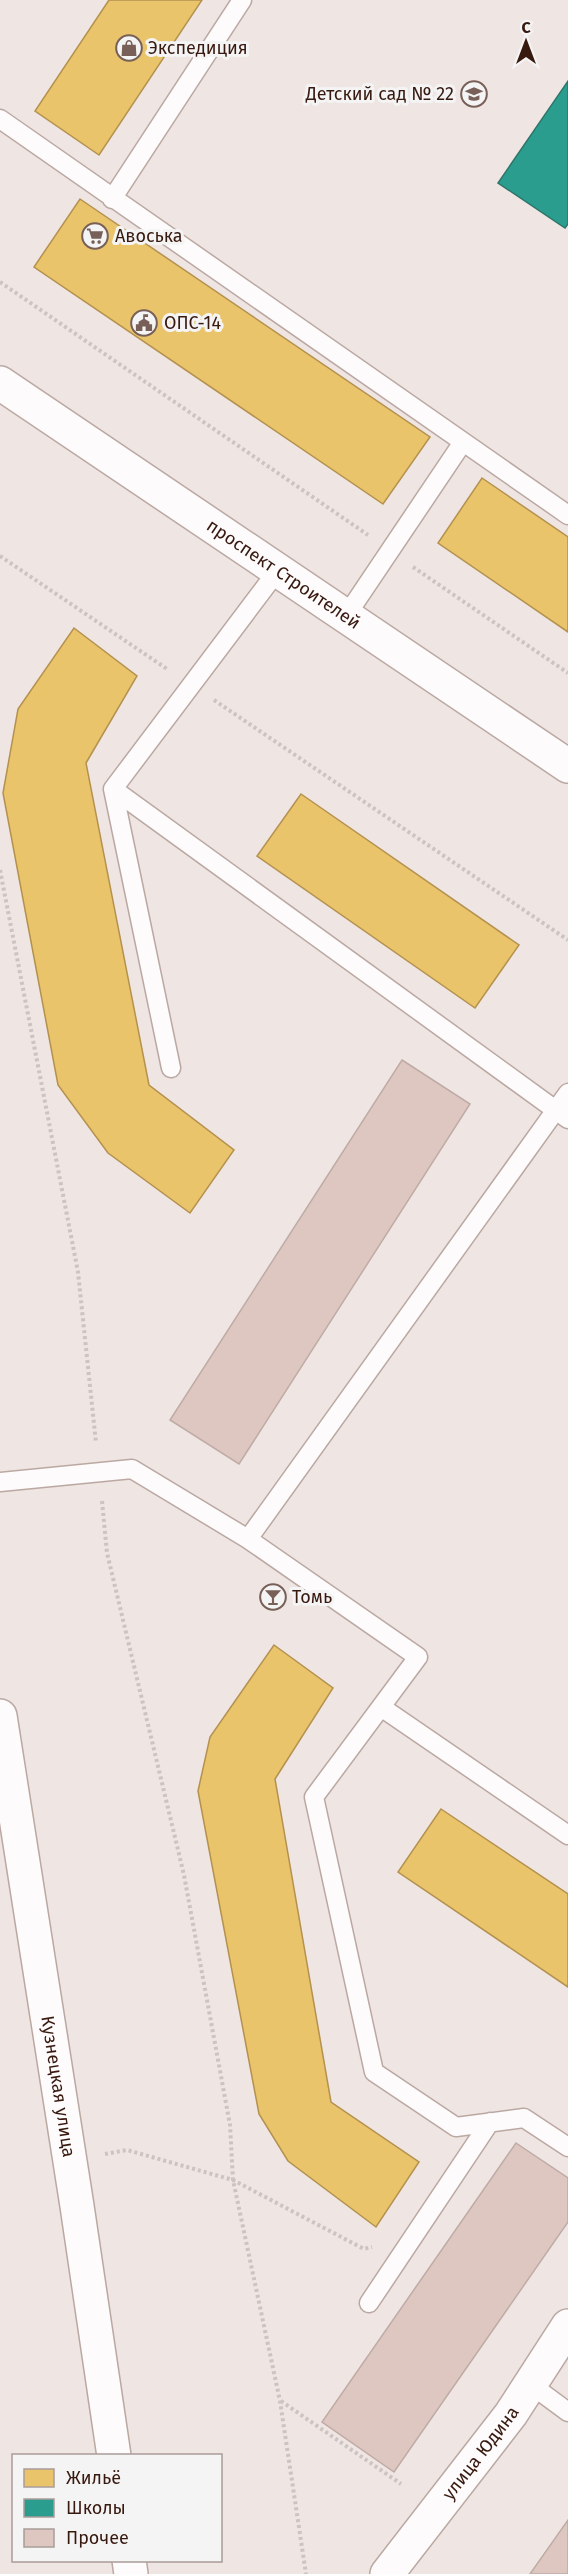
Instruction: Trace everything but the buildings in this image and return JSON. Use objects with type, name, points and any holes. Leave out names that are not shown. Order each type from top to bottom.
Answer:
[{"type":"main road","name":"проспект Строителей","points":[[0,383],[568,766]]},
{"type":"main road","name":"Кузнецкая улица","points":[[0,1716],[69,2162],[78,2206],[114,2454]]},
{"type":"main road","name":"улица Юдина","points":[[387,2574],[511,2414],[568,2326]]},
{"type":"lane","points":[[112,199],[242,0]]},
{"type":"lane","points":[[0,119],[568,514]]},
{"type":"lane","points":[[346,616],[463,442]]},
{"type":"lane","points":[[171,1068],[113,789],[278,570]]},
{"type":"lane","points":[[113,789],[562,1114]]},
{"type":"lane","points":[[248,1539],[562,1114],[568,1093]]},
{"type":"lane","points":[[0,1482],[132,1469],[248,1539],[418,1657],[314,1797],[374,2072],[456,2127],[524,2118],[568,2147]]},
{"type":"lane","points":[[381,1707],[568,1835]]},
{"type":"lane","points":[[369,2303],[490,2122]]},
{"type":"lane","points":[[530,2384],[568,2412]]},
{"type":"path","points":[[0,282],[568,673]]},
{"type":"path","points":[[0,556],[568,940]]},
{"type":"path","points":[[0,870],[78,1272],[107,1553],[184,1875],[230,2125],[233,2180],[280,2401],[306,2574]]},
{"type":"path","points":[[69,2162],[127,2150],[233,2180],[364,2248],[414,2237]]},
{"type":"path","points":[[280,2401],[401,2484]]},
{"type":"place","name":"Экспедиция","points":[[129,48]]},
{"type":"place","name":"Детский сад № 22","points":[[474,94]]},
{"type":"place","name":"Авоська","points":[[95,236]]},
{"type":"place","name":"ОПС-14","points":[[144,323]]},
{"type":"place","name":"Томь","points":[[273,1597]]}]
